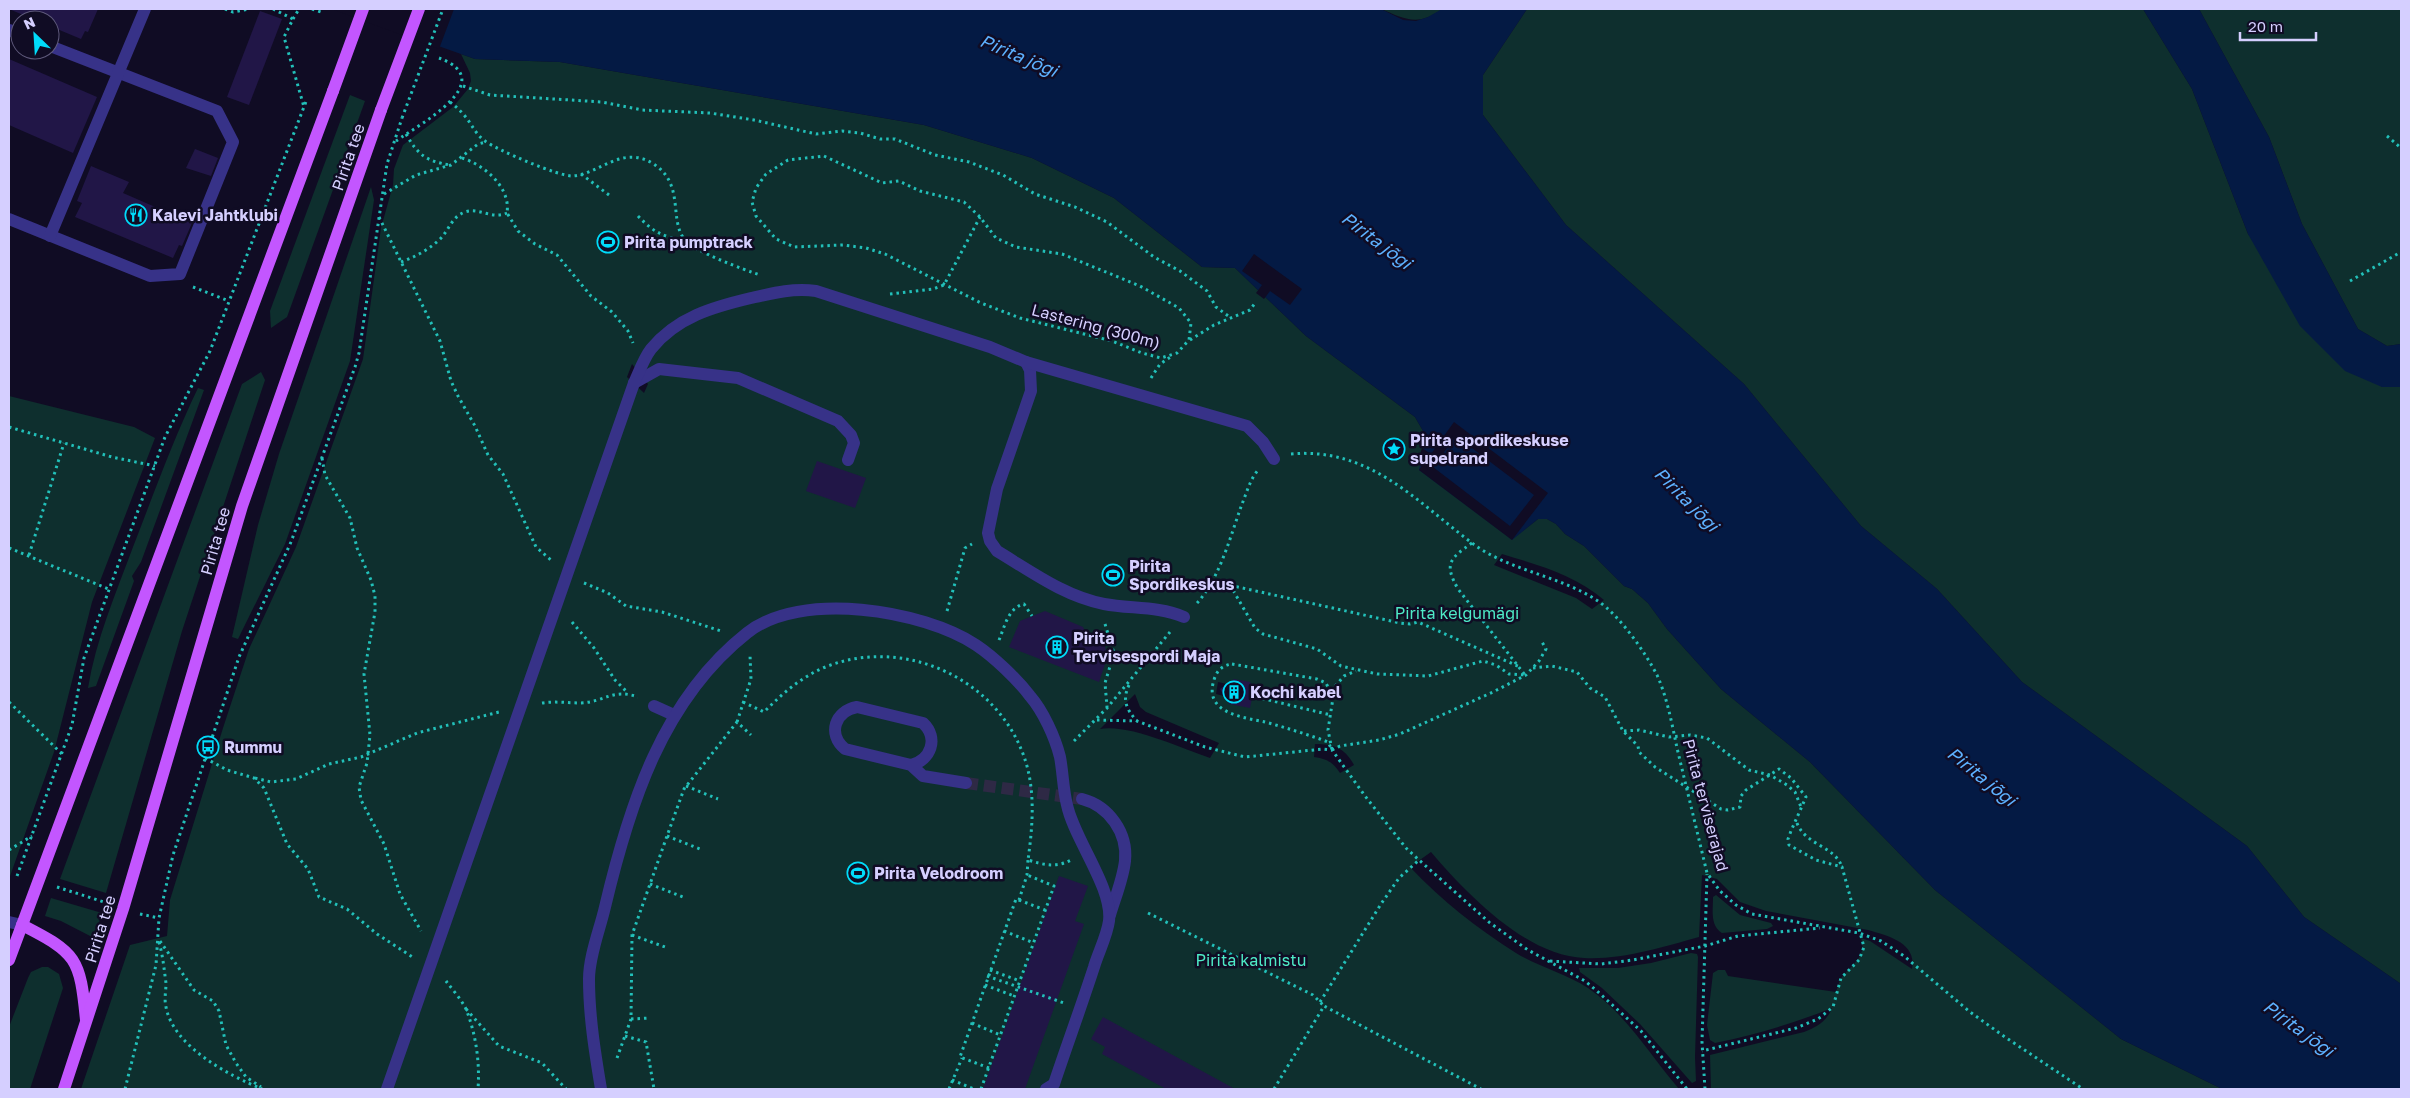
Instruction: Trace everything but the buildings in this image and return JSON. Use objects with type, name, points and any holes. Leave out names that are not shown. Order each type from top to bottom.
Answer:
[{"type":"main road","points":[[9,960],[363,9]]},
{"type":"main road","name":"Pirita tee","points":[[64,1089],[126,899],[242,506],[381,110],[419,9]]},
{"type":"main road","points":[[22,925],[58,944],[72,956],[83,991],[86,1025]]},
{"type":"street","points":[[50,236],[145,9]]},
{"type":"street","points":[[9,218],[150,276],[180,274],[234,142],[217,112],[60,50]]},
{"type":"street","points":[[387,1089],[634,383],[650,350],[680,322],[700,312],[728,303],[788,290],[816,291],[990,347],[1026,362],[1247,426],[1263,442],[1274,459]]},
{"type":"street","points":[[1026,362],[1030,370],[1031,391],[997,489],[988,533],[990,541],[997,551],[1065,593],[1105,604],[1162,610],[1184,617]]},
{"type":"street","points":[[634,383],[659,369],[738,378],[838,421],[851,435],[854,443],[848,460]]},
{"type":"street","points":[[600,1089],[592,1032],[589,976],[613,875],[631,813],[652,757],[674,716],[702,678],[748,632],[778,617],[801,611],[829,608],[890,615],[954,633],[991,656],[1031,696],[1046,722],[1059,754],[1067,806],[1102,889],[1109,920]]},
{"type":"street","points":[[654,706],[674,716]]},
{"type":"street","points":[[910,765],[923,760],[931,749],[931,735],[923,723],[857,707],[846,711],[837,719],[834,730],[840,745],[845,749],[910,765],[923,776],[966,783]]},
{"type":"street","points":[[1054,1088],[1109,920],[1125,864],[1124,845],[1118,827],[1106,811],[1092,802],[1082,799]]},
{"type":"street","points":[[9,922],[22,925]]},
{"type":"path","points":[[225,9],[233,12],[249,9]]},
{"type":"path","points":[[273,9],[294,19]]},
{"type":"path","points":[[299,9],[284,37],[304,106]]},
{"type":"path","points":[[312,9],[324,13]]},
{"type":"path","points":[[125,1089],[156,965],[159,918],[173,855],[239,657],[291,542],[359,353],[387,164],[402,118],[443,9]]},
{"type":"path","points":[[396,141],[450,102],[463,86],[463,79],[459,70],[449,62],[439,58]]},
{"type":"path","points":[[463,86],[490,95],[602,102],[642,110],[710,113],[754,120],[816,134],[842,131],[860,133],[880,139],[895,139],[935,155],[969,162],[1003,174],[1035,194],[1075,207],[1106,222],[1154,258],[1180,271],[1207,291],[1216,307],[1231,318]]},
{"type":"path","points":[[15,881],[72,725],[84,658],[111,590],[155,466],[166,437],[210,351],[310,92]]},
{"type":"path","points":[[450,102],[465,115],[473,130],[486,142],[557,173],[572,176],[581,174],[616,159],[638,157],[651,162],[663,171],[671,186],[680,231],[685,241]]},
{"type":"path","points":[[406,134],[419,154],[433,162],[451,165]]},
{"type":"path","points":[[2387,136],[2401,148]]},
{"type":"path","points":[[384,194],[416,175],[451,165],[470,150],[486,142]]},
{"type":"path","name":"Lastering (300m)","points":[[824,156],[839,161],[862,175],[882,183],[899,181],[920,191],[964,202],[980,217],[996,238],[1016,247],[1062,254],[1140,286],[1179,308],[1191,323],[1189,340],[1177,353],[1161,358],[1142,354],[1112,341],[1020,318],[981,303],[885,254],[866,248],[844,245],[794,247],[776,238],[756,216],[752,202],[756,188],[766,174],[788,160],[824,156]]},
{"type":"path","points":[[462,158],[480,166],[498,183],[508,203],[506,213],[518,231],[535,244],[557,255],[592,296],[612,312],[628,331],[643,364]]},
{"type":"path","points":[[581,174],[608,195]]},
{"type":"path","points":[[401,262],[416,256],[440,239],[448,227],[462,213],[476,211],[501,216],[506,213]]},
{"type":"path","points":[[378,216],[419,303],[440,342],[451,381],[458,396],[475,426],[488,455],[503,474],[536,547],[546,558],[569,571],[586,585],[608,593],[626,606],[662,612],[715,630],[748,632]]},
{"type":"path","points":[[638,216],[648,227],[663,236],[685,241],[696,248],[774,280],[788,290]]},
{"type":"path","points":[[875,309],[879,300],[887,294],[933,290],[944,285],[980,217]]},
{"type":"path","points":[[2350,281],[2401,252]]},
{"type":"path","points":[[180,274],[182,283],[229,301]]},
{"type":"path","points":[[1189,340],[1214,325],[1250,310],[1255,303]]},
{"type":"path","points":[[1142,396],[1160,364],[1177,353]]},
{"type":"path","points":[[9,426],[112,458],[155,466]]},
{"type":"path","points":[[29,555],[64,443]]},
{"type":"path","name":"Pirita terviserajad","points":[[1274,459],[1289,454],[1326,454],[1353,461],[1376,471],[1402,488],[1482,550],[1498,559],[1530,569],[1576,588],[1600,602],[1627,629],[1656,675],[1675,737],[1708,873],[1725,896],[1752,914],[1859,933],[1881,941],[1904,956],[1970,1012],[2083,1089]]},
{"type":"path","points":[[322,457],[325,474],[350,518],[357,548],[371,580],[374,596],[374,620],[364,674],[370,722],[368,754],[359,787],[361,800],[384,844],[403,900],[425,937],[432,962],[465,1008],[499,1046],[542,1063],[566,1089]]},
{"type":"path","points":[[1059,754],[1108,708],[1132,680],[1152,651],[1204,595],[1254,475],[1262,466],[1274,459]]},
{"type":"path","points":[[1472,543],[1456,555],[1449,566],[1449,574],[1458,590],[1526,675]]},
{"type":"path","points":[[9,548],[111,590]]},
{"type":"path","points":[[948,608],[965,548]]},
{"type":"path","points":[[205,758],[227,770],[254,778],[284,782],[330,764],[368,754],[417,733],[506,710],[546,702],[590,702],[606,695],[628,694],[614,680],[586,638],[575,627],[546,558]]},
{"type":"path","points":[[1211,581],[1400,623],[1410,624],[1418,622],[1520,667]]},
{"type":"path","points":[[1230,585],[1255,628],[1263,634],[1317,649],[1330,656],[1341,666],[1357,671],[1403,676],[1428,676],[1483,661],[1496,666],[1508,674],[1526,675]]},
{"type":"path","points":[[1008,618],[1012,609],[1024,604],[1032,616]]},
{"type":"path","points":[[1108,708],[1105,683],[1114,653],[1110,640]]},
{"type":"path","points":[[1096,720],[1137,721],[1212,749],[1245,757],[1323,749],[1332,750],[1340,746],[1379,740],[1400,734],[1493,692],[1526,675],[1533,668],[1546,649],[1542,642]]},
{"type":"path","points":[[1332,750],[1328,730],[1331,715],[1331,691],[1326,684],[1317,679],[1232,664],[1226,665],[1216,673],[1212,688],[1215,701],[1228,713],[1328,742],[1332,750],[1365,796],[1406,848],[1490,923],[1547,961],[1585,981],[1616,1006],[1641,1031],[1687,1089]]},
{"type":"path","points":[[1533,668],[1552,666],[1577,672],[1590,688],[1605,697],[1623,731],[1638,746],[1639,752],[1655,767],[1711,804],[1728,810],[1740,807],[1741,796],[1746,790],[1779,769],[1796,784],[1806,797],[1806,802],[1801,807],[1788,839],[1789,845],[1816,860],[1842,868]]},
{"type":"path","points":[[1331,691],[1344,676],[1357,671]]},
{"type":"path","points":[[616,1060],[631,1019],[632,935],[667,836],[686,786],[736,722],[751,679]]},
{"type":"path","points":[[1132,680],[1126,692],[1125,701],[1127,710],[1137,721]]},
{"type":"path","points":[[1256,697],[1331,715]]},
{"type":"path","points":[[9,702],[62,754]]},
{"type":"path","points":[[736,722],[751,735]]},
{"type":"path","points":[[1623,731],[1639,730],[1650,734],[1658,733],[1675,737],[1690,735],[1707,738],[1749,770],[1770,775],[1795,792],[1801,807]]},
{"type":"path","points":[[254,778],[264,788],[275,810],[287,844],[308,869],[319,896],[347,909],[397,948],[432,962]]},
{"type":"path","points":[[686,786],[718,799]]},
{"type":"path","points":[[1702,1051],[1763,1037],[1818,1019],[1833,1007],[1841,978],[1859,960],[1864,947],[1837,856],[1832,852],[1824,851],[1802,832],[1796,821]]},
{"type":"path","points":[[9,850],[32,836]]},
{"type":"path","points":[[667,836],[700,849]]},
{"type":"path","points":[[949,1089],[962,1058],[960,1057],[987,977],[1016,899],[1018,900],[1027,876],[1028,860]]},
{"type":"path","points":[[1320,1002],[1399,878],[1419,860]]},
{"type":"path","points":[[1705,1089],[1702,1051],[1708,873]]},
{"type":"path","points":[[981,1089],[1054,886],[1027,876]]},
{"type":"path","points":[[650,884],[683,897]]},
{"type":"path","points":[[54,886],[104,902]]},
{"type":"path","points":[[1018,900],[1045,910]]},
{"type":"path","points":[[140,914],[159,918]]},
{"type":"path","points":[[1148,914],[1313,995],[1324,1006],[1482,1089]]},
{"type":"path","points":[[1547,961],[1601,964],[1633,960],[1705,946],[1738,936],[1827,928]]},
{"type":"path","points":[[1004,932],[1034,943]]},
{"type":"path","points":[[632,935],[666,947]]},
{"type":"path","points":[[159,939],[164,963],[166,1006],[169,1018],[178,1032],[193,1050],[242,1081],[263,1089]]},
{"type":"path","points":[[159,939],[194,990],[213,1001],[219,1011],[226,1045],[236,1063],[246,1077],[263,1089]]},
{"type":"path","points":[[990,970],[1020,981]]},
{"type":"path","points":[[987,977],[1080,1009]]},
{"type":"path","points":[[985,985],[1014,996]]},
{"type":"path","points":[[1274,1089],[1324,1006]]},
{"type":"path","points":[[465,1008],[478,1056],[478,1089]]},
{"type":"path","points":[[631,1019],[649,1018]]},
{"type":"path","points":[[972,1023],[1000,1035]]},
{"type":"path","points":[[625,1036],[646,1042],[654,1089]]},
{"type":"path","points":[[962,1058],[989,1068]]},
{"type":"path","points":[[952,1080],[974,1089]]},
{"type":"green space","points":[[1381,9],[1442,9],[1426,18],[1412,20]]},
{"type":"green space","points":[[1527,9],[2143,9],[2192,89],[2248,234],[2382,387],[2401,387],[2401,984],[2304,917],[2247,846],[2022,682],[1937,589],[1861,526],[1744,384],[1566,225],[1483,115],[1483,75]]},
{"type":"green space","points":[[2199,9],[2401,9],[2401,344],[2387,346],[2358,329],[2302,224],[2269,137]]},
{"type":"green space","points":[[461,54],[475,59],[560,62],[924,125],[1032,158],[1114,198],[1202,267],[1235,268],[1306,336],[1415,417],[1426,436],[1515,537],[1538,519],[1547,519],[1556,524],[1565,534],[1584,546],[1624,586],[1632,589],[1648,603],[1667,629],[1721,689],[1810,762],[1935,890],[2121,1039],[2222,1089],[1711,1089],[1710,1055],[1804,1032],[1821,1023],[1832,1008],[1775,1028],[1715,1043],[1710,1040],[1707,1025],[1713,973],[1718,970],[1725,970],[1728,976],[1836,992],[1842,977],[1860,955],[1862,950],[1861,938],[1870,941],[1912,969],[1912,960],[1906,947],[1892,938],[1876,932],[1766,911],[1740,902],[1717,879],[1702,875],[1699,937],[1642,952],[1613,957],[1584,958],[1562,955],[1519,934],[1499,920],[1462,886],[1431,852],[1410,867],[1434,891],[1474,924],[1516,953],[1570,978],[1602,998],[1626,1022],[1679,1089],[81,1089],[130,945],[167,936],[170,900],[249,649],[296,547],[363,359],[381,228],[393,185],[394,169],[403,145],[453,107],[468,89],[471,81],[470,73]],"holes":[[[632,364],[648,384],[644,393],[627,377]],[[1502,554],[1529,562],[1568,577],[1593,591],[1604,600],[1592,609],[1576,598],[1494,565]],[[1218,682],[1227,684],[1229,703],[1224,696],[1216,694]],[[1135,694],[1140,707],[1146,712],[1219,743],[1210,758],[1140,733],[1112,728],[1100,729]],[[1315,744],[1338,748],[1351,759],[1354,765],[1340,773],[1335,766],[1326,760],[1314,757]]]},
{"type":"green space","points":[[350,95],[365,101],[287,317],[271,328],[270,311]]},
{"type":"green space","points":[[371,187],[374,200],[350,361],[285,544],[238,639],[232,637],[258,525],[279,454]]},
{"type":"green space","points":[[261,372],[265,380],[182,631],[106,893],[60,879],[242,384]]},
{"type":"green space","points":[[198,388],[204,390],[141,562],[132,576],[134,581],[96,686],[88,688],[101,634],[113,599],[180,427]]},
{"type":"green space","points":[[9,396],[134,427],[155,438],[92,602],[54,752],[9,879]]},
{"type":"green space","points":[[1716,895],[1740,915],[1771,923],[1773,926],[1767,929],[1722,933],[1718,930],[1713,917],[1713,897]]},
{"type":"green space","points":[[51,898],[102,913],[94,938],[61,921],[45,916]]},
{"type":"green space","points":[[1691,953],[1697,954],[1698,957],[1696,1081],[1692,1083],[1640,1024],[1602,988],[1580,972],[1579,968],[1618,968],[1651,963]]},
{"type":"green space","points":[[42,967],[48,967],[59,974],[63,988],[30,1089],[9,1089],[9,1027],[31,972]]},
{"type":"water","name":"Pirita jõgi","points":[[334,9],[1381,9],[1403,20],[1416,21],[1442,9],[1527,9],[1483,75],[1483,115],[1566,225],[1744,384],[1861,526],[1937,589],[2022,682],[2247,846],[2304,917],[2401,984],[2401,1089],[2222,1089],[2121,1039],[1935,890],[1810,762],[1721,689],[1667,629],[1648,603],[1632,589],[1624,586],[1584,546],[1565,534],[1556,524],[1547,519],[1538,519],[1512,540],[1419,470],[1426,436],[1415,417],[1306,336],[1235,268],[1202,267],[1114,198],[1032,158],[924,125],[560,62],[475,59]]},
{"type":"water","points":[[2143,9],[2199,9],[2269,137],[2302,224],[2358,329],[2387,346],[2401,344],[2401,387],[2382,387],[2345,371],[2300,326],[2248,234],[2192,89]]},
{"type":"pier","points":[[332,9],[454,9],[439,49]]},
{"type":"pier","points":[[1254,254],[1302,289],[1290,305],[1270,291],[1264,299],[1256,293],[1262,285],[1242,271]]},
{"type":"pier","points":[[1454,422],[1548,493],[1512,540],[1419,470],[1424,462],[1419,458],[1422,448],[1431,454]],"holes":[[[1456,436],[1534,495],[1510,526],[1433,467]]]},
{"type":"tunnel","points":[[966,783],[1082,799]]},
{"type":"place","name":"Kalevi Jahtklubi","points":[[136,215]]},
{"type":"place","name":"Pirita pumptrack","points":[[608,242]]},
{"type":"place","name":"Pirita spordikeskuse supelrand","points":[[1394,449]]},
{"type":"place","name":"Pirita Spordikeskus","points":[[1113,575]]},
{"type":"place","name":"Pirita Tervisespordi Maja","points":[[1057,647]]},
{"type":"place","name":"Kochi kabel","points":[[1234,692]]},
{"type":"place","name":"Rummu","points":[[208,747]]},
{"type":"place","name":"Pirita Velodroom","points":[[858,873]]},
{"type":"park label","name":"Pirita kelgumägi","points":[[1457,613]]},
{"type":"park label","name":"Pirita kalmistu","points":[[1251,960]]}]
